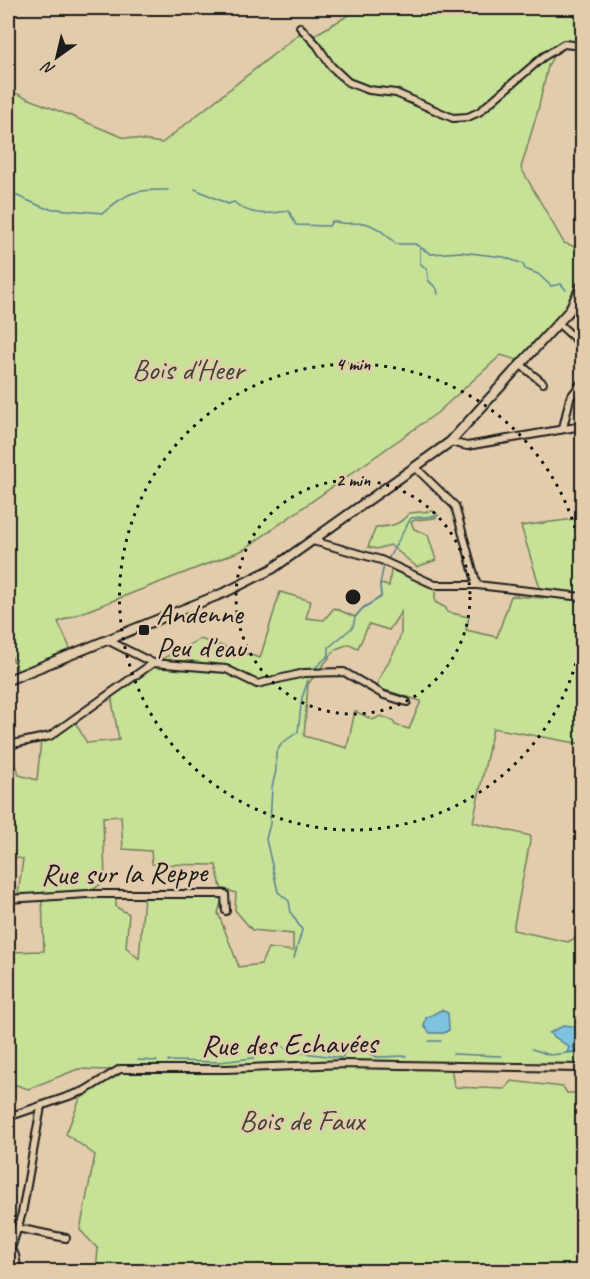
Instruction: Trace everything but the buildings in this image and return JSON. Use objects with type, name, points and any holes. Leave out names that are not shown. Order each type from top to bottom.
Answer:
[{"type":"main road","points":[[582,124],[582,172]]},
{"type":"main road","points":[[8,680],[248,582],[313,541],[450,442],[579,303],[582,285]]},
{"type":"street","points":[[300,27],[317,45],[331,66],[348,82],[369,90],[396,93],[453,118],[468,117],[478,112],[543,57],[564,44],[582,46]]},
{"type":"street","points":[[558,323],[581,344]]},
{"type":"street","points":[[521,365],[543,384]]},
{"type":"street","points":[[563,428],[570,398],[582,382]]},
{"type":"street","points":[[450,442],[467,446],[582,426]]},
{"type":"street","points":[[415,468],[455,506],[477,585]]},
{"type":"street","points":[[313,541],[381,560],[435,585],[477,585],[582,597]]},
{"type":"street","points":[[107,640],[153,663],[226,669],[257,684],[304,673],[344,672],[384,695],[407,702]]},
{"type":"street","points":[[8,745],[51,736],[153,663]]},
{"type":"street","name":"Rue sur la Reppe","points":[[8,899],[110,894],[225,894],[226,910]]},
{"type":"street","name":"Rue des Echavées","points":[[8,1117],[84,1091],[120,1069],[226,1069],[344,1064],[582,1068]]},
{"type":"street","points":[[8,1259],[17,1228],[41,1107]]},
{"type":"street","points":[[17,1228],[66,1238]]},
{"type":"street","points":[[10,1250],[15,1255],[18,1272]]},
{"type":"green space","name":"Bois d'Heer","points":[[361,8],[582,8],[582,43],[560,43],[548,66],[521,168],[564,243],[582,249],[582,285],[575,300],[520,361],[501,355],[437,413],[243,550],[58,622],[71,650],[18,671],[8,649],[8,90],[122,137],[162,143],[303,31],[311,37]]},
{"type":"green space","points":[[433,511],[438,515],[435,518],[411,522],[414,529],[428,535],[436,560],[417,567],[390,545],[377,549],[368,547],[376,527],[394,524],[409,513]]},
{"type":"green space","name":"Bois de Faux","points":[[582,518],[582,701],[578,725],[582,727],[582,744],[493,728],[473,822],[531,836],[513,930],[568,942],[582,934],[582,1068],[451,1066],[454,1087],[505,1089],[511,1081],[563,1087],[567,1093],[582,1093],[582,1271],[96,1271],[98,1249],[80,1230],[95,1155],[66,1134],[80,1099],[107,1081],[109,1070],[78,1069],[28,1089],[8,1082],[8,952],[44,951],[42,898],[116,896],[116,907],[129,914],[126,947],[139,959],[144,896],[223,895],[218,913],[239,967],[261,964],[268,948],[293,951],[293,934],[252,930],[235,910],[236,893],[221,888],[216,865],[152,864],[151,851],[123,849],[121,816],[103,817],[105,881],[88,893],[18,895],[23,859],[8,856],[8,770],[16,764],[19,775],[37,780],[41,740],[54,737],[75,722],[87,743],[119,740],[111,695],[155,666],[194,668],[193,661],[160,660],[200,639],[260,658],[280,592],[311,601],[306,618],[324,620],[334,608],[355,617],[363,608],[381,597],[380,584],[389,586],[391,570],[435,585],[435,602],[446,608],[447,612],[469,617],[466,630],[497,637],[511,596],[543,598],[521,526]],"holes":[[[401,612],[401,633],[397,646],[378,681],[378,688],[421,701],[409,729],[395,725],[393,720],[380,716],[373,720],[355,711],[347,748],[304,736],[308,684],[336,649],[349,644],[358,648],[369,624],[389,630]]]},
{"type":"water","points":[[441,1010],[448,1013],[449,1030],[444,1033],[430,1033],[424,1026],[426,1018]]},
{"type":"water","points":[[565,1025],[582,1028],[582,1038],[578,1039],[573,1046],[576,1052],[567,1053],[569,1047],[549,1033]]},
{"type":"waterway","points":[[195,189],[228,204],[234,202],[253,212],[289,211],[296,225],[329,226],[332,221],[365,223],[380,230],[396,244],[415,244],[431,254],[461,252],[504,257],[523,264],[525,269],[538,274],[551,286],[561,284],[566,290]]},
{"type":"waterway","points":[[8,192],[45,208],[103,213],[132,193],[168,190]]},
{"type":"waterway","points":[[420,248],[420,263],[427,270],[428,280],[437,289],[438,294]]},
{"type":"waterway","points":[[388,559],[411,518],[435,516]]},
{"type":"waterway","points":[[315,668],[329,655],[329,647],[353,627],[355,617],[363,608],[381,597],[380,584],[384,565]]},
{"type":"waterway","points":[[294,958],[302,930],[291,913],[289,901],[278,892],[266,839],[270,824],[276,753],[282,743],[298,732],[302,698],[308,680]]},
{"type":"waterway","points":[[429,1041],[441,1041]]},
{"type":"waterway","points":[[168,1061],[220,1062],[253,1058],[278,1043],[289,1051],[342,1058],[348,1046],[357,1048]]},
{"type":"waterway","points":[[532,1049],[550,1055],[567,1053]]},
{"type":"waterway","points":[[365,1051],[377,1057],[406,1056]]},
{"type":"waterway","points":[[571,1052],[582,1052]]},
{"type":"waterway","points":[[453,1054],[501,1056]]},
{"type":"waterway","points":[[138,1060],[157,1061]]},
{"type":"place","name":"Andenne Peu d'eau","points":[[144,630]]}]
